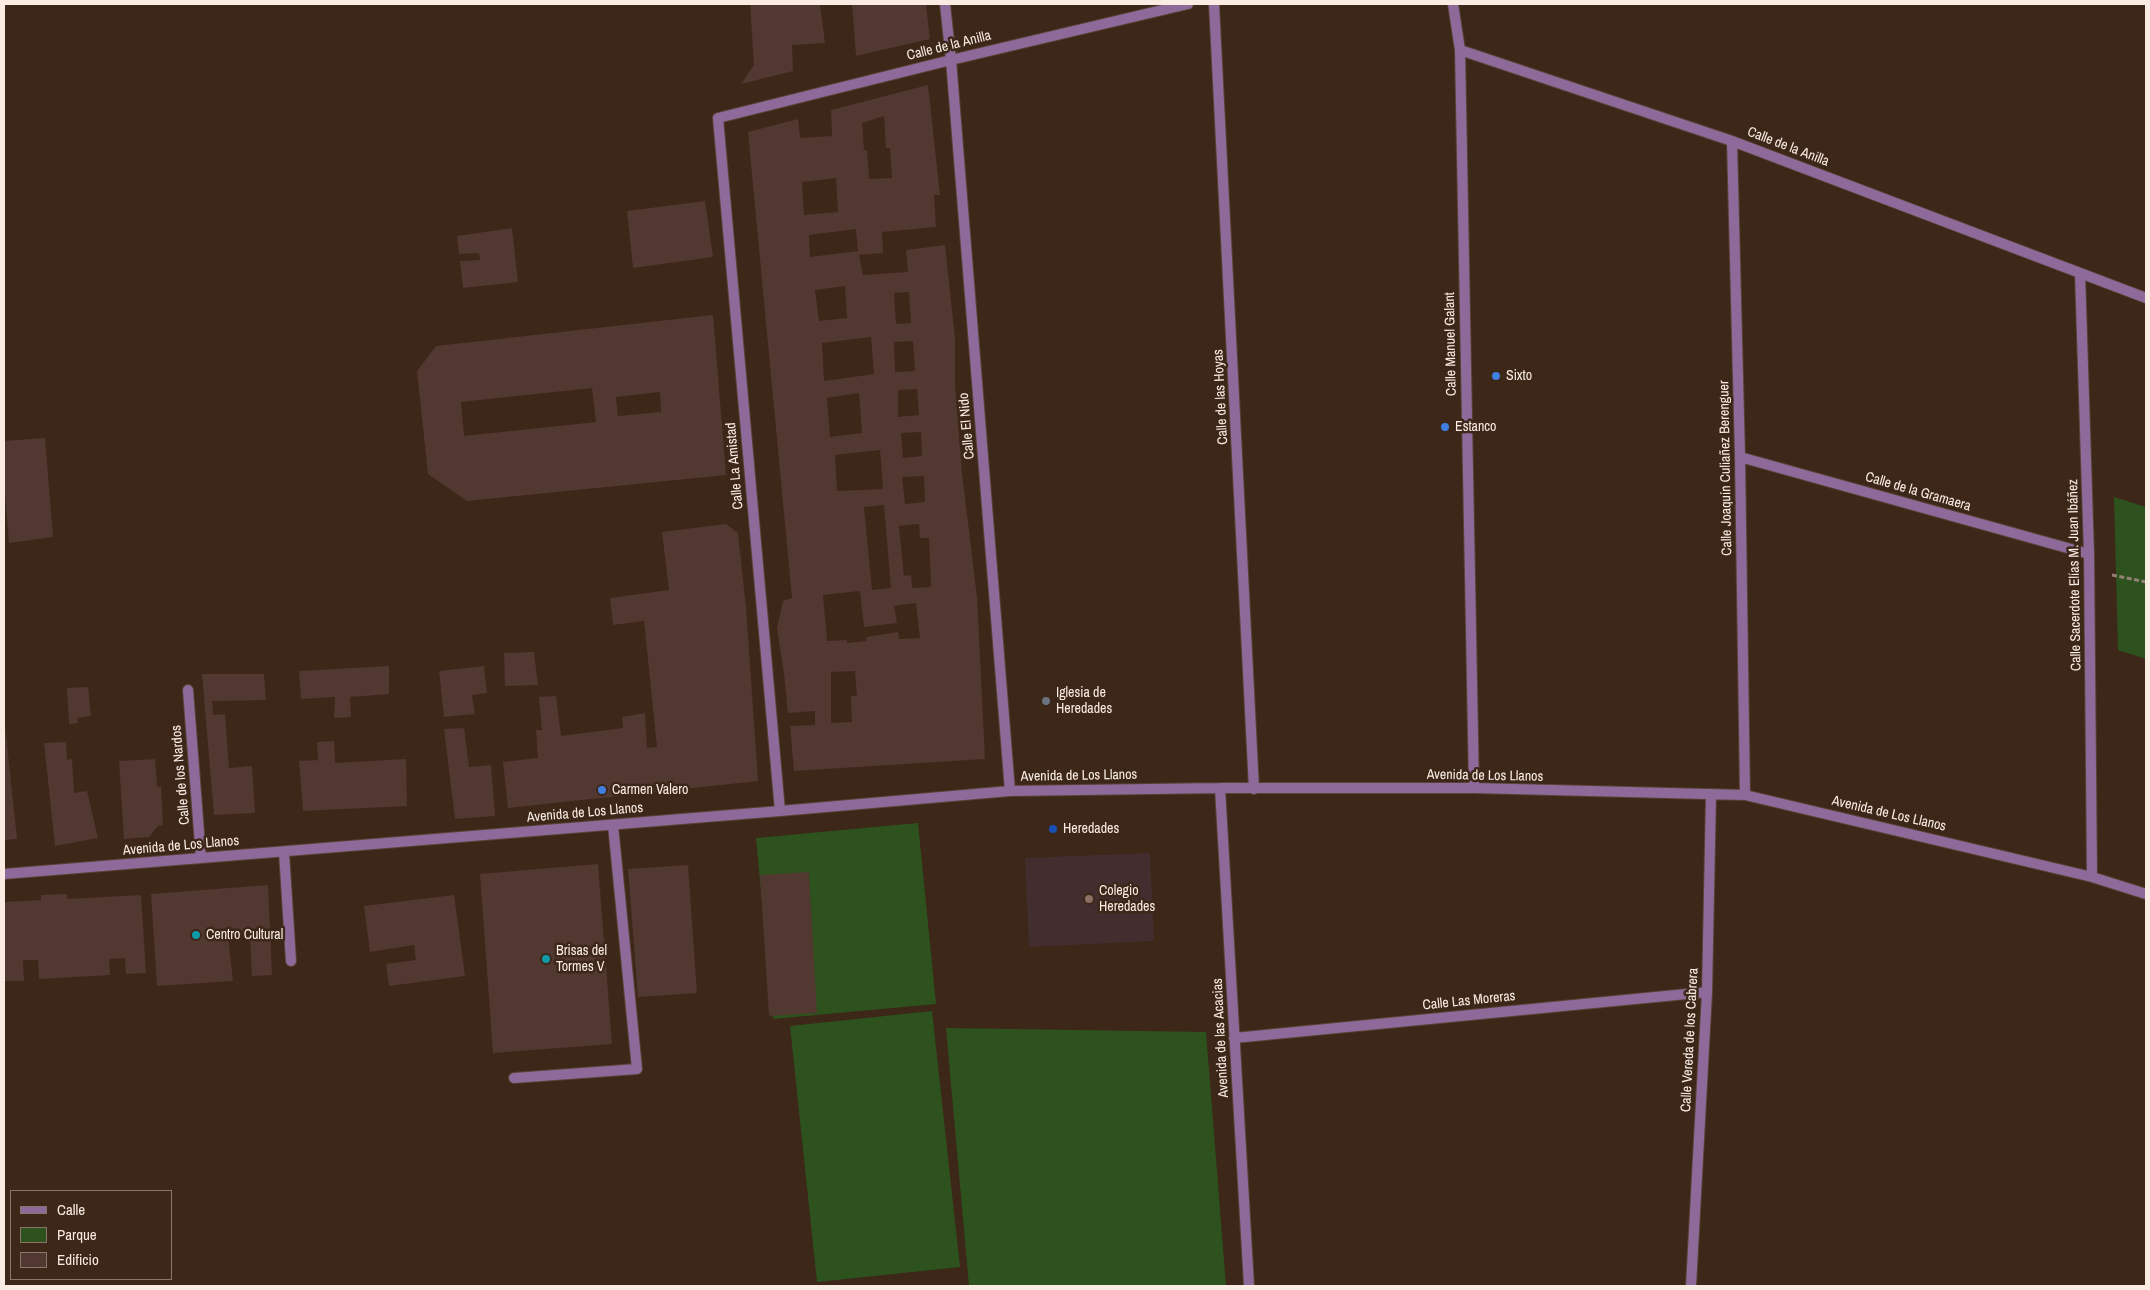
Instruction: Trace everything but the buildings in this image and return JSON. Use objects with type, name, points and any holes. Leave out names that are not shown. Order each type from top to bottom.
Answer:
[{"type":"street","name":"Calle El Nido","points":[[945,4],[1010,791]]},
{"type":"street","name":"Calle de la Anilla","points":[[718,118],[1188,4]]},
{"type":"street","name":"Calle de las Hoyas","points":[[1214,4],[1254,789]]},
{"type":"street","points":[[1453,4],[1460,50]]},
{"type":"street","name":"Calle de la Anilla","points":[[1460,50],[1732,141],[2146,298]]},
{"type":"street","name":"Calle Manuel Galant","points":[[1460,50],[1474,788]]},
{"type":"street","name":"Calle La Amistad","points":[[718,118],[780,811]]},
{"type":"street","name":"Calle Joaquín Culiañez Berenguer","points":[[1732,141],[1740,457],[1745,795]]},
{"type":"street","name":"Calle Sacerdote Elías M. Juan Ibáñez","points":[[2080,273],[2089,554],[2092,877]]},
{"type":"street","name":"Calle de la Gramaera","points":[[1740,457],[2089,554]]},
{"type":"street","name":"Calle de los Nardos","points":[[188,690],[201,858]]},
{"type":"street","name":"Avenida de Los Llanos","points":[[4,874],[1010,791],[1220,788],[1474,788],[1745,795],[2092,877],[2146,894]]},
{"type":"street","name":"Avenida de las Acacias","points":[[1220,788],[1249,1286]]},
{"type":"street","name":"Calle Vereda de los Cabrera","points":[[1691,1286],[1707,992],[1712,794]]},
{"type":"street","points":[[514,1078],[637,1070],[613,825]]},
{"type":"street","points":[[284,852],[291,961]]},
{"type":"street","name":"Calle Las Moreras","points":[[1234,1038],[1707,992]]},
{"type":"path","points":[[2089,571],[2146,582]]},
{"type":"shaded area","name":"Colegio Heredades","points":[[1150,853],[1154,941],[1029,947],[1025,858]]},
{"type":"green space","points":[[2114,497],[2146,507],[2146,659],[2118,650]]},
{"type":"green space","points":[[918,823],[936,1004],[773,1019],[756,838]]},
{"type":"green space","points":[[932,1011],[960,1267],[817,1282],[790,1026]]},
{"type":"green space","points":[[946,1028],[1206,1032],[1226,1286],[969,1286]]},
{"type":"place","name":"Sixto","points":[[1496,376]]},
{"type":"place","name":"Estanco","points":[[1445,427]]},
{"type":"place","name":"Iglesia de Heredades","points":[[1046,701]]},
{"type":"place","name":"Carmen Valero","points":[[602,790]]},
{"type":"place","name":"Heredades","points":[[1053,829]]},
{"type":"place","name":"Colegio Heredades","points":[[1089,899]]},
{"type":"place","name":"Centro Cultural","points":[[196,935]]},
{"type":"place","name":"Brisas del Tormes V","points":[[546,959]]}]
